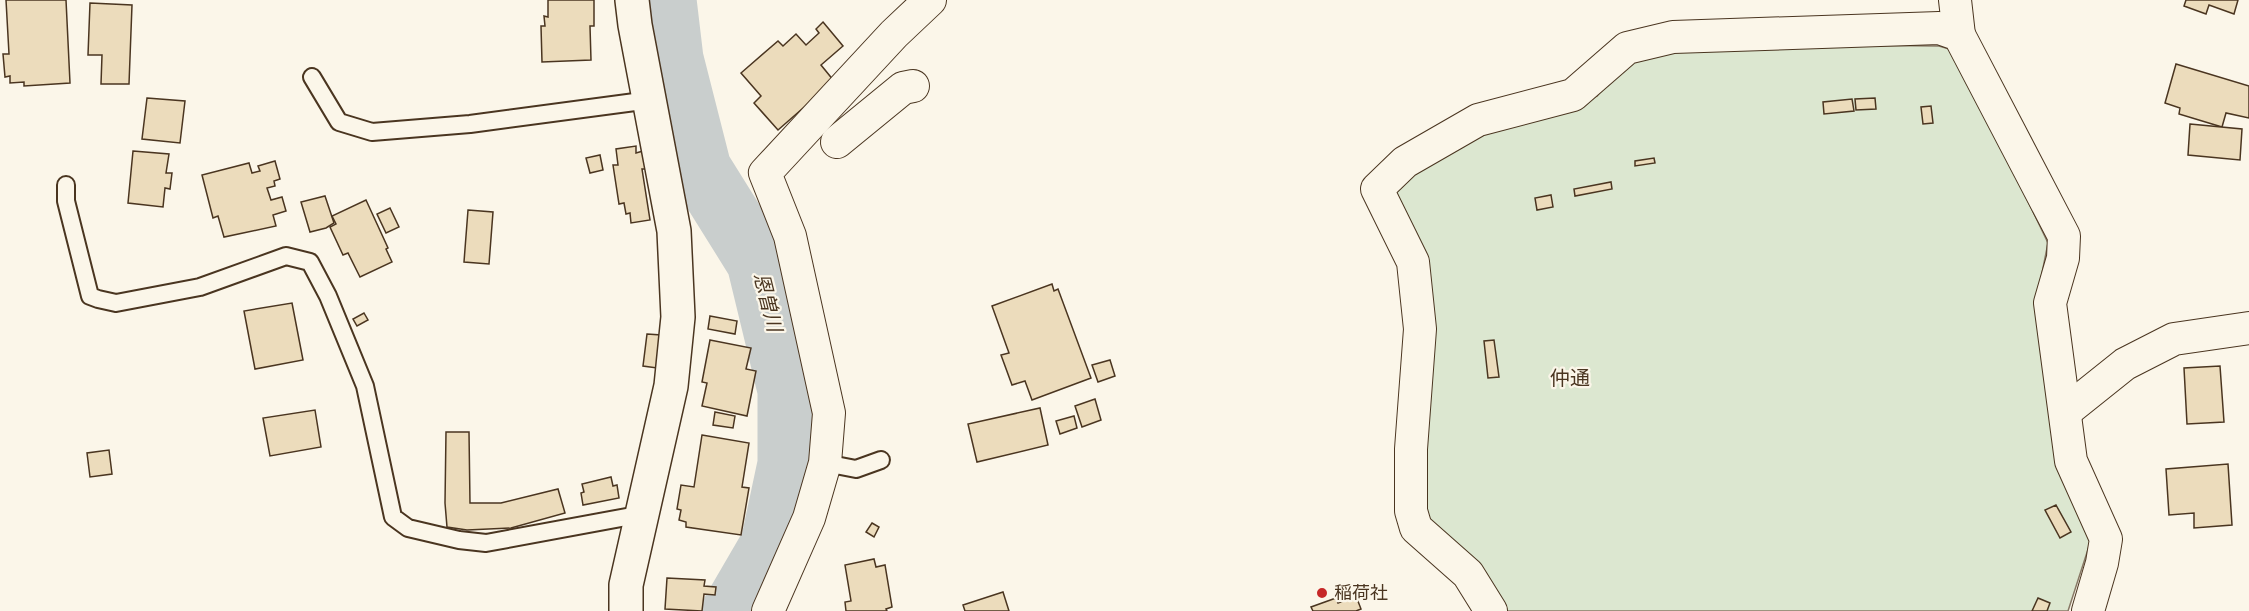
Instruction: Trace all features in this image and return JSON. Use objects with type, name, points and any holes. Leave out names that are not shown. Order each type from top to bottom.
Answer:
[{"type":"street","points":[[626,611],[626,585],[671,386],[678,317],[674,231],[632,0]]},
{"type":"street","points":[[768,611],[809,518],[825,463],[829,413],[790,236],[765,173],[894,34],[930,0]]},
{"type":"street","points":[[1955,0],[1959,35],[2064,236],[2063,258],[2050,303],[2071,461],[2106,539],[2102,563],[2088,611]]},
{"type":"street","points":[[1491,611],[1468,574],[1416,528],[1412,512],[1411,449],[1420,329],[1413,262],[1365,186],[1478,120],[1573,95],[1627,48],[1674,37],[1697,36],[1940,28],[1959,35]]},
{"type":"street","points":[[837,142],[903,88],[913,86]]},
{"type":"street","points":[[2065,412],[2125,364],[2174,339],[2249,327]]},
{"type":"lane","points":[[312,77],[339,122],[372,132],[470,124],[650,100]]},
{"type":"lane","points":[[66,185],[66,201],[90,296],[98,300],[116,303],[200,286],[286,256],[310,262],[328,296],[365,386],[393,517],[408,528],[459,540],[486,543],[643,514]]},
{"type":"lane","points":[[825,463],[856,469],[881,460]]},
{"type":"green space","points":[[1722,44],[1939,46],[1956,51],[2048,243],[2036,303],[2093,534],[2068,611],[1504,611],[1422,512],[1395,184],[1473,138],[1597,96],[1615,74],[1633,58]]},
{"type":"building","points":[[6,0],[66,0],[70,83],[24,86],[24,82],[10,83],[10,76],[5,77],[3,54],[9,54]]},
{"type":"building","points":[[548,0],[594,0],[594,26],[590,26],[591,60],[542,62],[541,26],[545,26],[544,16],[548,17]]},
{"type":"building","points":[[2186,0],[2238,0],[2234,14],[2209,5],[2206,14],[2184,6]]},
{"type":"building","points":[[90,3],[132,5],[129,84],[101,84],[102,55],[88,55]]},
{"type":"building","points":[[823,22],[843,46],[821,65],[834,81],[778,130],[754,103],[761,96],[741,73],[778,41],[783,46],[796,34],[806,45],[819,33],[816,29]]},
{"type":"building","points":[[2176,64],[2249,86],[2249,118],[2226,113],[2222,127],[2179,114],[2180,108],[2165,103]]},
{"type":"building","points":[[147,98],[185,101],[180,143],[142,139]]},
{"type":"building","points":[[1875,98],[1876,109],[1856,110],[1855,99]]},
{"type":"building","points":[[1852,99],[1854,111],[1824,114],[1823,102]]},
{"type":"building","points":[[1931,106],[1933,123],[1923,124],[1921,107]]},
{"type":"building","points":[[2190,124],[2242,129],[2240,160],[2188,155]]},
{"type":"building","points":[[636,146],[636,153],[643,151],[646,169],[642,169],[650,220],[631,223],[630,213],[626,214],[624,203],[619,204],[613,165],[618,165],[616,149]]},
{"type":"building","points":[[133,151],[169,154],[166,173],[172,173],[170,189],[165,188],[163,207],[128,203]]},
{"type":"building","points":[[600,155],[603,170],[590,173],[586,158]]},
{"type":"building","points":[[1654,158],[1655,163],[1635,166],[1635,161]]},
{"type":"building","points":[[275,161],[280,179],[274,181],[275,186],[267,188],[271,200],[282,197],[286,211],[273,215],[276,226],[224,237],[218,216],[213,218],[202,175],[249,163],[252,173],[260,171],[258,166]]},
{"type":"building","points":[[1611,182],[1612,189],[1575,196],[1574,189]]},
{"type":"building","points":[[1551,195],[1553,207],[1537,210],[1535,198]]},
{"type":"building","points":[[325,196],[334,223],[326,228],[310,232],[301,202]]},
{"type":"building","points":[[366,200],[392,262],[360,277],[348,253],[343,255],[330,227],[336,224],[332,216]]},
{"type":"building","points":[[390,208],[399,227],[386,233],[377,214]]},
{"type":"building","points":[[468,210],[493,212],[489,264],[464,262]]},
{"type":"building","points":[[1052,284],[1054,291],[1058,289],[1091,378],[1032,400],[1025,381],[1012,385],[1001,355],[1009,353],[992,306]]},
{"type":"building","points":[[292,303],[303,360],[255,369],[244,311]]},
{"type":"building","points":[[364,313],[368,320],[357,326],[353,319]]},
{"type":"building","points":[[710,316],[737,321],[735,334],[708,329]]},
{"type":"building","points":[[647,334],[661,335],[657,368],[643,366]]},
{"type":"building","points":[[710,340],[751,348],[746,369],[756,371],[747,416],[702,406],[707,383],[702,382]]},
{"type":"building","points":[[1494,340],[1499,377],[1488,378],[1484,341]]},
{"type":"building","points":[[1110,360],[1115,376],[1098,382],[1092,365]]},
{"type":"building","points":[[2220,366],[2224,422],[2187,424],[2184,368]]},
{"type":"building","points":[[1095,399],[1101,420],[1082,427],[1075,406]]},
{"type":"building","points":[[1040,408],[1048,445],[977,462],[968,424]]},
{"type":"building","points":[[315,410],[321,447],[270,456],[263,418]]},
{"type":"building","points":[[715,412],[735,416],[733,428],[713,425]]},
{"type":"building","points":[[1074,416],[1077,428],[1060,434],[1056,421]]},
{"type":"building","points":[[446,432],[469,432],[470,503],[501,503],[558,489],[565,513],[511,528],[467,530],[447,527]]},
{"type":"building","points":[[702,435],[749,443],[742,487],[749,488],[741,535],[686,527],[686,522],[679,520],[681,510],[677,509],[681,485],[694,487]]},
{"type":"building","points":[[109,450],[112,474],[90,477],[87,453]]},
{"type":"building","points":[[2228,464],[2232,525],[2194,528],[2194,513],[2169,515],[2166,469]]},
{"type":"building","points":[[611,477],[613,486],[617,485],[619,498],[583,505],[582,484]]},
{"type":"building","points":[[2056,505],[2071,532],[2060,538],[2045,510]]},
{"type":"building","points":[[872,523],[879,527],[874,537],[866,532]]},
{"type":"building","points":[[874,559],[876,567],[885,565],[892,607],[886,609],[887,611],[846,611],[845,602],[851,601],[845,565]]},
{"type":"building","points":[[667,578],[705,580],[704,586],[716,587],[715,595],[704,594],[702,611],[665,609]]},
{"type":"building","points":[[1003,592],[1009,611],[965,611],[963,605]]},
{"type":"building","points":[[1356,596],[1361,609],[1356,611],[1313,611],[1311,607],[1336,598],[1338,603]]},
{"type":"building","points":[[2038,598],[2050,603],[2047,611],[2032,611]]},
{"type":"waterway","name":"恩曽川","points":[[665,0],[672,59],[700,169],[758,262],[789,390],[789,464],[772,544],[733,611]]},
{"type":"place","name":"稲荷社","points":[[1322,593]]},
{"type":"district","name":"仲通","points":[[1570,378]]}]
